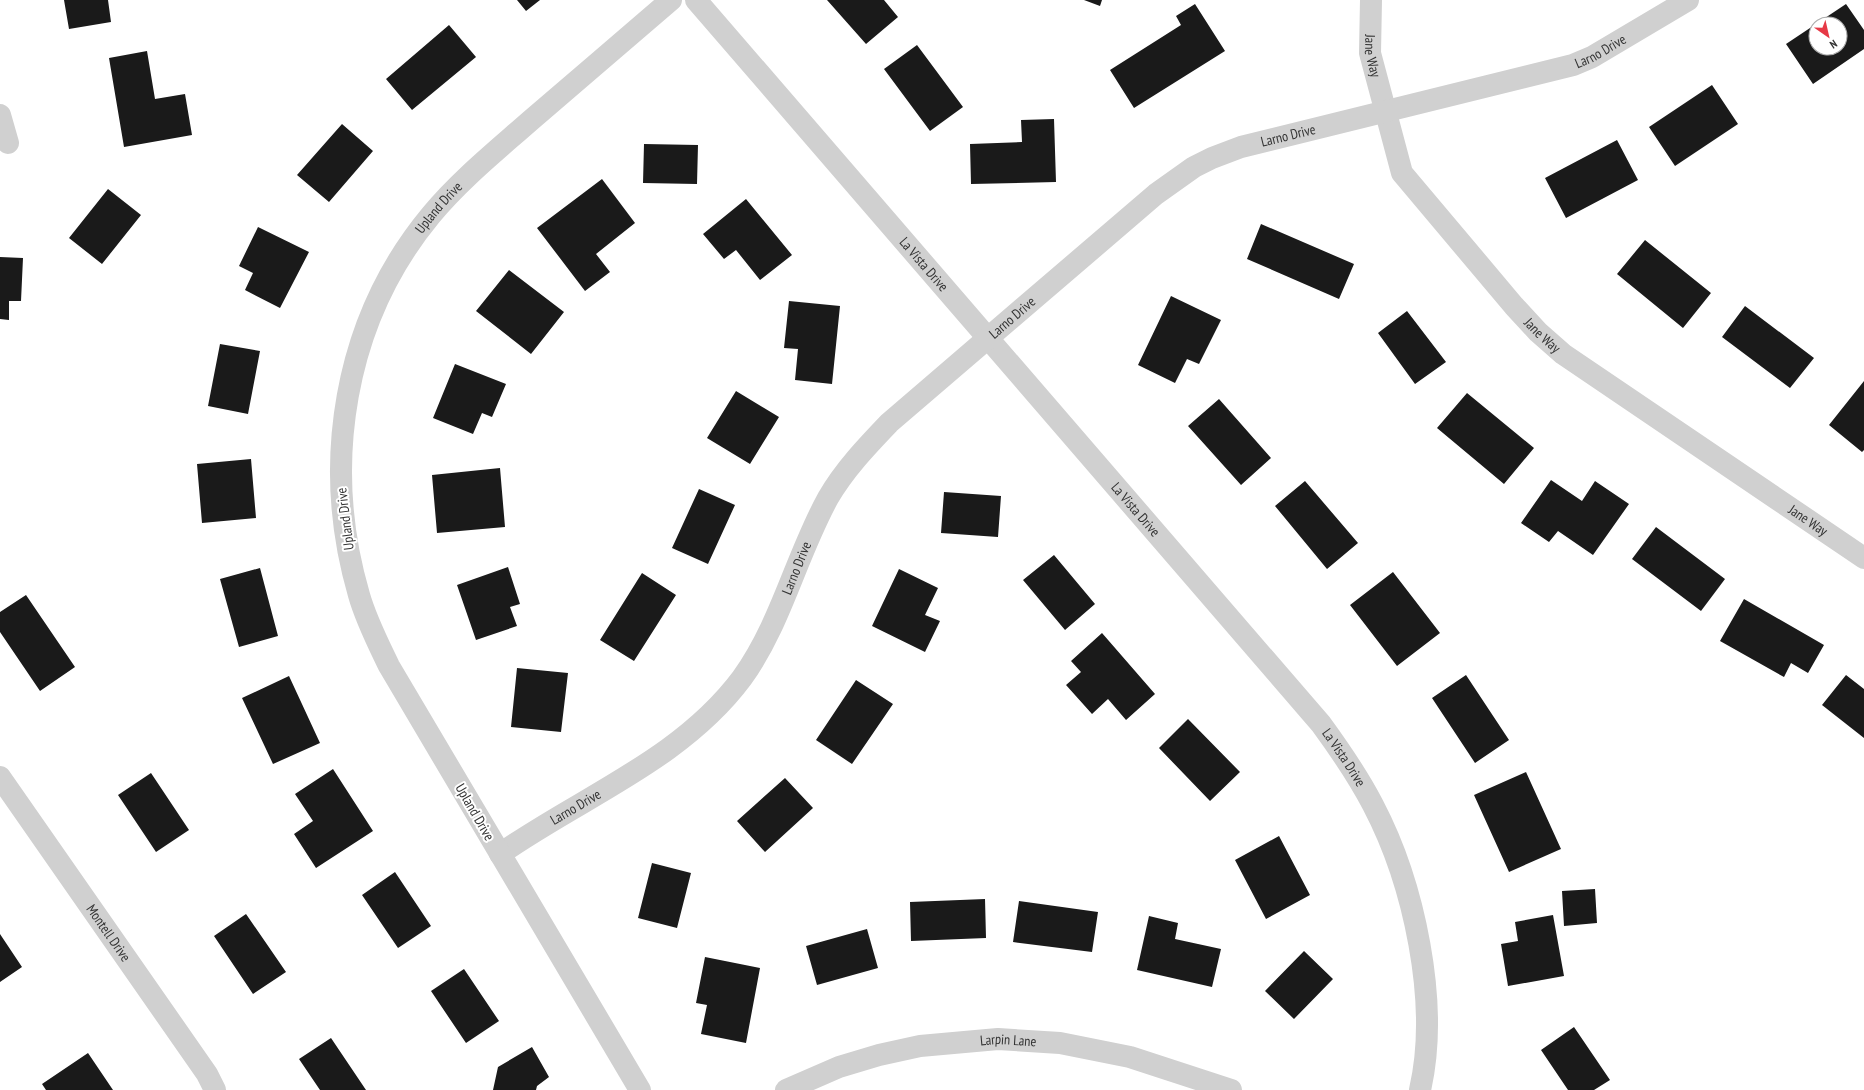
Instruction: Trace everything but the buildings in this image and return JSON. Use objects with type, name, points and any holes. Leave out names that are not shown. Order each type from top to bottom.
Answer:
[{"type":"street","name":"Upland Drive","points":[[640,1090],[389,666],[372,632],[359,596],[346,545],[340,491],[341,438],[349,385],[362,338],[380,294],[403,253],[431,215],[470,173],[671,0]]},
{"type":"street","name":"La Vista Drive","points":[[696,0],[1321,724],[1351,765],[1374,806],[1395,852],[1408,892],[1418,938],[1425,989],[1426,1035],[1424,1074],[1420,1090]]},
{"type":"street","name":"Jane Way","points":[[1371,0],[1370,53],[1402,173],[1514,306],[1538,332],[1563,354],[1864,558]]},
{"type":"street","name":"Larno Drive","points":[[500,854],[664,753],[693,731],[716,709],[742,677],[764,642],[817,520],[829,497],[863,450],[889,423],[1156,194],[1194,167],[1212,158],[1241,147],[1573,65],[1592,57],[1688,0]]},
{"type":"street","points":[[0,115],[8,143]]},
{"type":"street","name":"Montell Drive","points":[[0,777],[207,1074],[215,1090]]},
{"type":"street","name":"Larpin Lane","points":[[786,1090],[839,1067],[879,1055],[920,1046],[998,1039],[1060,1043],[1130,1057],[1231,1090]]}]
